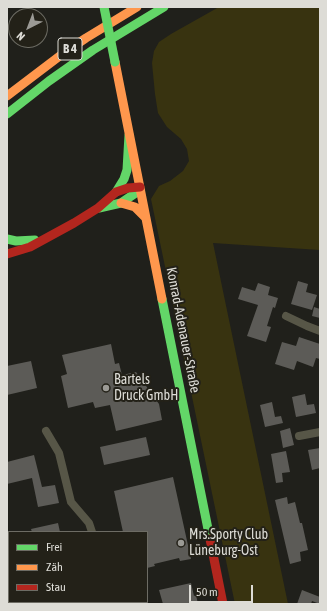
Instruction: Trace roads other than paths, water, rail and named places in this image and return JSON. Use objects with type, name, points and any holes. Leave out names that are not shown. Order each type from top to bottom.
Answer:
[{"type":"main road","name":"Konrad-Adenauer-Straße","points":[[104,7],[223,604]]},
{"type":"main road","name":"B 4","points":[[7,96],[68,51],[137,7]]},
{"type":"main road","name":"B 4","points":[[7,114],[49,81],[93,50],[164,7]]},
{"type":"main road","points":[[7,254],[30,247],[74,223],[98,208],[116,192],[124,179],[127,170],[129,135]]},
{"type":"main road","points":[[116,192],[128,188],[140,189]]},
{"type":"main road","points":[[98,208],[121,203],[140,189]]},
{"type":"main road","points":[[121,203],[135,207],[146,218]]},
{"type":"main road","points":[[7,239],[29,241],[50,236]]},
{"type":"street","points":[[286,316],[320,331]]},
{"type":"street","points":[[46,431],[59,453],[72,502],[88,523],[92,531]]},
{"type":"street","points":[[298,436],[320,432]]},
{"type":"place","name":"Bartels Druck GmbH","points":[[106,388]]},
{"type":"place","name":"Mrs.Sporty Club Lüneburg-Ost","points":[[181,543]]}]
